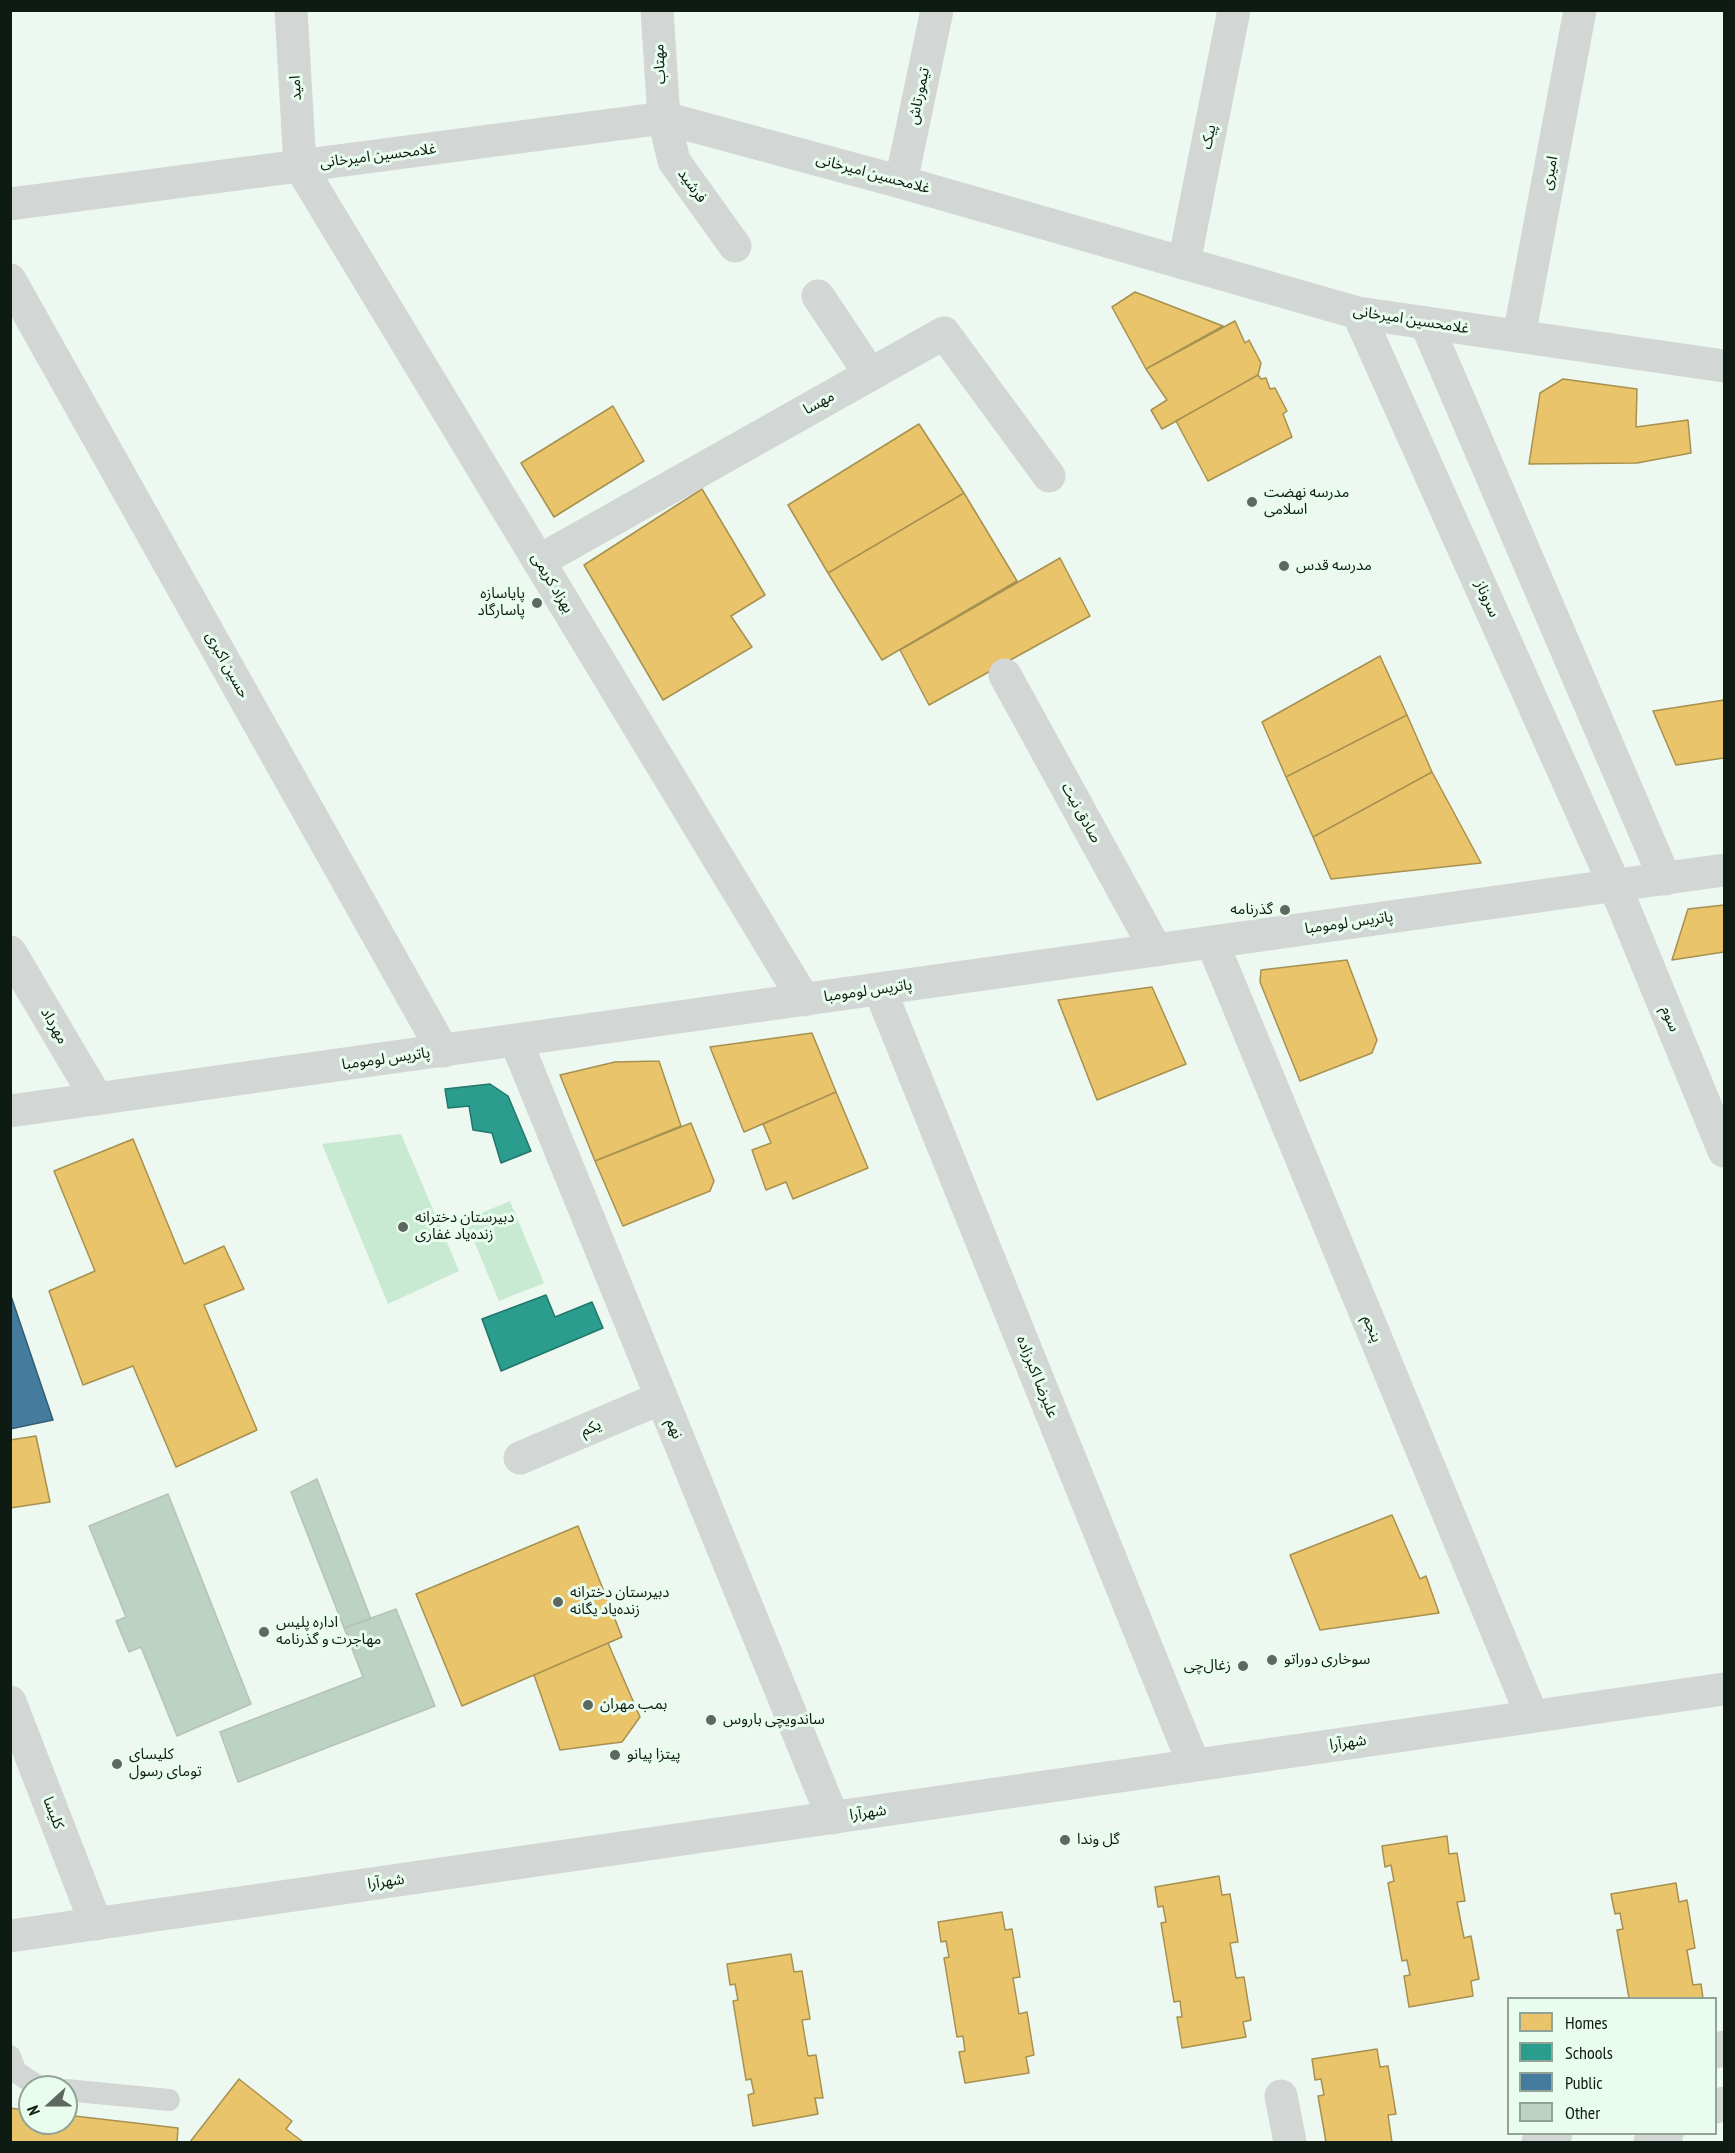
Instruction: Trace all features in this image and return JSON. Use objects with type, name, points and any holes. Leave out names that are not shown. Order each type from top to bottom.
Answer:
[{"type":"street","name":"امید","points":[[291,10],[300,166]]},
{"type":"street","name":"مهتاب","points":[[657,10],[664,118]]},
{"type":"street","name":"تیمورتاش","points":[[901,182],[937,10]]},
{"type":"street","name":"پیک","points":[[1184,262],[1234,10]]},
{"type":"street","name":"امیری","points":[[1519,336],[1580,10]]},
{"type":"street","name":"غلامحسین امیرخانی","points":[[10,204],[664,118],[901,182],[1358,313],[1725,366]]},
{"type":"street","name":"فرشید","points":[[664,118],[674,161],[735,246]]},
{"type":"street","name":"بهزاد کریمی","points":[[300,166],[804,1000]]},
{"type":"street","name":"حسین اکبری","points":[[10,279],[443,1051]]},
{"type":"street","points":[[818,296],[870,374]]},
{"type":"street","name":"سروناز","points":[[1358,313],[1615,886]]},
{"type":"street","points":[[1426,323],[1665,879]]},
{"type":"street","name":"مهسا","points":[[539,561],[944,333],[1049,476]]},
{"type":"street","points":[[1487,600],[1535,580]]},
{"type":"street","points":[[1506,642],[1553,620]]},
{"type":"street","name":"صادق نیت","points":[[1005,675],[1156,950]]},
{"type":"street","name":"پاتریس لومومبا","points":[[10,1111],[1725,870]]},
{"type":"street","name":"سوم","points":[[1615,886],[1725,1151]]},
{"type":"street","name":"پنجم","points":[[1212,942],[1532,1716]]},
{"type":"street","name":"مهرداد","points":[[10,952],[97,1099]]},
{"type":"street","name":"علیرضا اکبرزاده","points":[[880,990],[1194,1765]]},
{"type":"street","name":"نهم","points":[[516,1041],[833,1818]]},
{"type":"street","name":"یکم","points":[[520,1458],[661,1398]]},
{"type":"street","name":"شهرآرا","points":[[10,1936],[1725,1689]]},
{"type":"street","name":"کلیسا","points":[[10,1702],[96,1924]]},
{"type":"street","points":[[1281,2096],[1290,2142]]},
{"type":"street","points":[[1538,2142],[1552,2135]]},
{"type":"lane","points":[[10,2056],[16,2072],[21,2075]]},
{"type":"lane","points":[[78,2091],[169,2100]]},
{"type":"green space","points":[[401,1134],[459,1271],[388,1304],[322,1144]]},
{"type":"green space","points":[[510,1201],[544,1283],[499,1301],[465,1220]]},
{"type":"building: Homes","points":[[1135,292],[1223,326],[1146,369],[1112,307]]},
{"type":"building: Homes","points":[[1235,321],[1245,343],[1249,340],[1261,363],[1258,375],[1162,429],[1151,410],[1167,400],[1146,369]]},
{"type":"building: Homes","points":[[1258,375],[1261,379],[1266,378],[1270,389],[1275,388],[1287,411],[1283,414],[1292,437],[1208,481],[1176,421]]},
{"type":"building: Homes","points":[[1563,379],[1637,389],[1636,427],[1688,420],[1691,453],[1637,463],[1529,464],[1540,393]]},
{"type":"building: Homes","points":[[613,406],[644,461],[554,517],[521,463]]},
{"type":"building: Homes","points":[[919,424],[964,493],[828,573],[788,505]]},
{"type":"building: Homes","points":[[702,489],[765,595],[731,616],[752,647],[663,700],[584,565]]},
{"type":"building: Homes","points":[[964,493],[1017,581],[882,660],[828,573]]},
{"type":"building: Homes","points":[[1060,558],[1090,616],[929,705],[900,650]]},
{"type":"building: Homes","points":[[1380,656],[1407,715],[1286,777],[1262,722]]},
{"type":"building: Homes","points":[[1724,700],[1724,758],[1676,765],[1653,711]]},
{"type":"building: Homes","points":[[1407,715],[1432,772],[1313,837],[1286,777]]},
{"type":"building: Homes","points":[[1432,772],[1481,863],[1331,879],[1313,837]]},
{"type":"building: Homes","points":[[1724,905],[1724,952],[1672,960],[1688,909]]},
{"type":"building: Homes","points":[[1347,960],[1377,1040],[1372,1053],[1300,1081],[1260,982],[1261,970]]},
{"type":"building: Homes","points":[[1152,987],[1186,1064],[1097,1100],[1058,1000]]},
{"type":"building: Homes","points":[[812,1033],[836,1092],[744,1132],[710,1047]]},
{"type":"building: Homes","points":[[659,1061],[681,1126],[595,1161],[560,1075],[615,1062]]},
{"type":"building: Homes","points":[[836,1092],[868,1168],[793,1199],[786,1182],[766,1190],[752,1150],[771,1143],[763,1124]]},
{"type":"building: Homes","points":[[691,1123],[714,1181],[710,1191],[623,1226],[595,1161]]},
{"type":"building: Homes","points":[[133,1139],[184,1264],[224,1246],[244,1289],[204,1305],[257,1430],[176,1467],[133,1366],[83,1385],[49,1291],[95,1271],[54,1171]]},
{"type":"building: Homes","points":[[36,1436],[50,1502],[10,1508],[10,1440]]},
{"type":"building: Homes","points":[[1392,1515],[1420,1579],[1426,1576],[1439,1613],[1320,1630],[1290,1555]]},
{"type":"building: Homes","points":[[578,1526],[622,1637],[462,1706],[416,1594]]},
{"type":"building: Homes","points":[[608,1643],[640,1717],[622,1742],[560,1750],[534,1675]]},
{"type":"building: Homes","points":[[1447,1836],[1449,1854],[1457,1853],[1465,1901],[1457,1902],[1464,1938],[1471,1936],[1479,1979],[1471,1981],[1473,1996],[1409,2007],[1404,1976],[1410,1975],[1407,1960],[1402,1961],[1388,1883],[1394,1881],[1391,1865],[1385,1867],[1382,1846]]},
{"type":"building: Homes","points":[[1219,1876],[1222,1895],[1230,1894],[1238,1942],[1230,1943],[1236,1978],[1244,1977],[1251,2020],[1243,2022],[1246,2037],[1182,2048],[1177,2017],[1182,2017],[1180,2001],[1174,2002],[1161,1923],[1166,1922],[1163,1906],[1158,1907],[1155,1887]]},
{"type":"building: Homes","points":[[1676,1883],[1679,1902],[1687,1900],[1695,1948],[1687,1950],[1693,1985],[1701,1984],[1703,1997],[1629,1997],[1617,1930],[1623,1929],[1620,1913],[1615,1914],[1611,1894]]},
{"type":"building: Homes","points":[[1002,1912],[1005,1930],[1012,1929],[1020,1977],[1013,1978],[1019,2014],[1027,2012],[1034,2055],[1026,2057],[1029,2073],[965,2083],[959,2052],[965,2051],[963,2036],[957,2037],[944,1958],[949,1957],[946,1941],[941,1942],[938,1922]]},
{"type":"building: Homes","points":[[791,1954],[794,1972],[802,1971],[810,2019],[802,2020],[808,2056],[816,2055],[823,2098],[815,2098],[818,2114],[753,2126],[748,2095],[754,2093],[751,2079],[746,2080],[733,2001],[738,2000],[735,1984],[730,1985],[727,1964]]},
{"type":"building: Homes","points":[[1377,2049],[1380,2067],[1388,2066],[1396,2114],[1388,2115],[1392,2142],[1326,2142],[1318,2096],[1324,2095],[1321,2079],[1315,2080],[1312,2059]]},
{"type":"building: Homes","points":[[239,2079],[292,2121],[286,2129],[303,2142],[190,2142]]},
{"type":"building: Homes","points":[[10,2108],[18,2109],[18,2135],[78,2135],[78,2116],[178,2128],[177,2142],[10,2142]]},
{"type":"building: Schools","points":[[490,1084],[508,1096],[531,1151],[501,1163],[492,1133],[473,1130],[469,1106],[448,1108],[445,1089]]},
{"type":"building: Schools","points":[[546,1295],[555,1317],[592,1302],[603,1328],[501,1371],[482,1319]]},
{"type":"building: Public","points":[[10,1293],[53,1420],[10,1429]]},
{"type":"building: Other","points":[[317,1479],[371,1619],[344,1628],[291,1492]]},
{"type":"building: Other","points":[[168,1494],[251,1704],[177,1736],[141,1647],[129,1652],[116,1621],[126,1617],[89,1526]]},
{"type":"building: Other","points":[[396,1609],[435,1706],[238,1782],[220,1732],[363,1677],[344,1628]]},
{"type":"place","name":"مدرسه نهضت اسلامی","points":[[1252,502]]},
{"type":"place","name":"مدرسه قدس","points":[[1284,566]]},
{"type":"place","name":"پایاسازه پاسارگاد","points":[[537,603]]},
{"type":"place","name":"گذرنامه","points":[[1285,910]]},
{"type":"place","name":"دبیرستان دخترانه زنده‌یاد غفاری","points":[[403,1227]]},
{"type":"place","name":"دبیرستان دخترانه زنده‌یاد یگانه","points":[[558,1602]]},
{"type":"place","name":"اداره پلیس مهاجرت و گذرنامه","points":[[264,1632]]},
{"type":"place","name":"سوخاری دوراتو","points":[[1272,1660]]},
{"type":"place","name":"زغال‌چی","points":[[1243,1666]]},
{"type":"place","name":"بمب مهران","points":[[588,1705]]},
{"type":"place","name":"ساندویچی باروس","points":[[711,1720]]},
{"type":"place","name":"پیتزا پیانو","points":[[615,1755]]},
{"type":"place","name":"کلیسای تومای رسول","points":[[117,1764]]},
{"type":"place","name":"گل وندا","points":[[1065,1840]]}]
